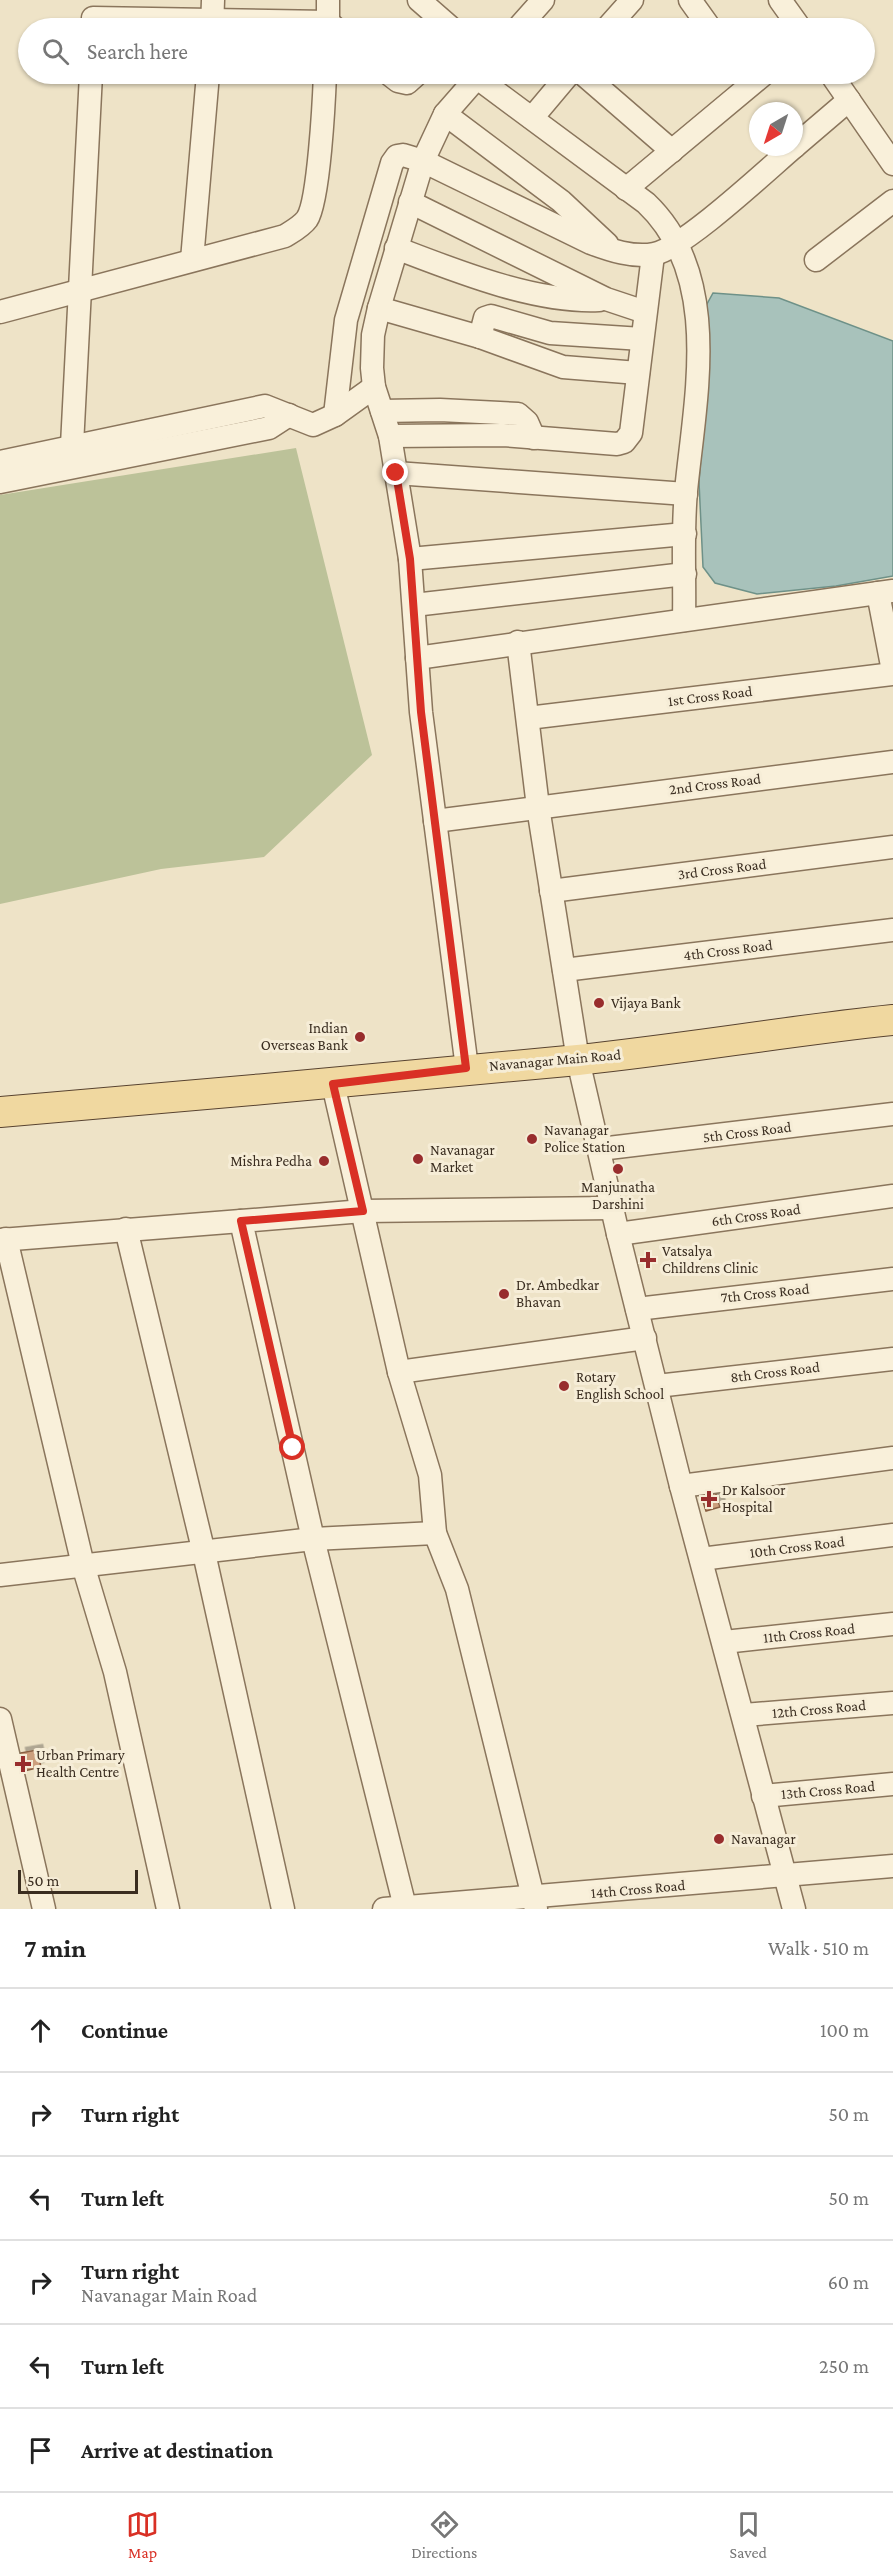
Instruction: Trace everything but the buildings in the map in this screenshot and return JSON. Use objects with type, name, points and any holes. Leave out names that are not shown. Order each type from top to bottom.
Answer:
[{"type":"main road","name":"Navanagar Main Road","points":[[0,1112],[333,1084],[466,1068],[578,1060],[893,1020]]},
{"type":"street","points":[[419,0],[440,18]]},
{"type":"street","points":[[527,18],[543,0]]},
{"type":"street","points":[[616,18],[632,0]]},
{"type":"street","points":[[690,0],[703,18]]},
{"type":"street","points":[[780,0],[793,18]]},
{"type":"street","points":[[93,16],[252,18]]},
{"type":"street","points":[[72,455],[91,84]]},
{"type":"street","points":[[192,260],[207,84]]},
{"type":"street","points":[[0,312],[285,236],[307,219],[312,209],[324,84]]},
{"type":"street","points":[[466,1068],[417,658],[410,559],[390,436],[374,387],[373,335],[396,248],[423,161],[446,114],[471,84]]},
{"type":"street","points":[[489,84],[659,215],[677,245],[693,290],[698,345],[698,385],[686,494],[684,620]]},
{"type":"street","points":[[532,118],[561,84]]},
{"type":"street","points":[[595,84],[672,151]]},
{"type":"street","points":[[626,189],[672,151],[744,84]]},
{"type":"street","points":[[838,84],[893,164]]},
{"type":"street","points":[[803,139],[849,100]]},
{"type":"street","points":[[446,114],[561,201],[615,251]]},
{"type":"street","points":[[335,415],[346,320],[392,163],[400,155],[423,161],[591,243],[615,251],[653,255],[677,245],[783,156]]},
{"type":"street","points":[[816,260],[893,201]]},
{"type":"street","points":[[410,202],[606,299],[645,312]]},
{"type":"street","points":[[396,248],[484,280],[564,298],[606,299]]},
{"type":"street","points":[[390,436],[503,435],[617,444],[624,442],[631,433],[653,255]]},
{"type":"street","points":[[379,308],[480,337],[563,367],[638,373]]},
{"type":"street","points":[[480,337],[485,318],[491,316],[550,333],[642,339]]},
{"type":"street","points":[[0,462],[72,455],[269,428],[288,415],[313,425],[335,415],[374,387]]},
{"type":"street","points":[[382,411],[440,410],[518,414],[527,422],[534,438]]},
{"type":"street","points":[[0,482],[72,455]]},
{"type":"street","points":[[396,473],[686,494]]},
{"type":"street","points":[[410,559],[685,534]]},
{"type":"street","points":[[414,604],[685,574]]},
{"type":"street","points":[[417,658],[885,592],[893,672]]},
{"type":"street","points":[[519,642],[538,807],[578,1060],[618,1234],[681,1486],[794,1909]]},
{"type":"street","name":"1st Cross Road","points":[[528,718],[893,672]]},
{"type":"street","name":"2nd Cross Road","points":[[435,820],[893,762]]},
{"type":"street","name":"3rd Cross Road","points":[[551,891],[893,847]]},
{"type":"street","name":"4th Cross Road","points":[[564,970],[893,930]]},
{"type":"street","points":[[333,1084],[399,1372],[430,1475],[435,1533],[457,1589],[535,1904]]},
{"type":"street","name":"5th Cross Road","points":[[600,1149],[893,1114]]},
{"type":"street","name":"6th Cross Road","points":[[618,1234],[893,1196]]},
{"type":"street","points":[[168,1909],[115,1672],[83,1565],[3,1239],[363,1211],[613,1208]]},
{"type":"street","points":[[241,1221],[394,1908]]},
{"type":"street","points":[[126,1229],[204,1553],[283,1909]]},
{"type":"street","name":"7th Cross Road","points":[[637,1309],[893,1279]]},
{"type":"street","points":[[399,1372],[645,1338]]},
{"type":"street","name":"8th Cross Road","points":[[657,1386],[893,1359]]},
{"type":"street","points":[[681,1486],[893,1458]]},
{"type":"street","points":[[0,1575],[313,1539],[435,1533]]},
{"type":"street","name":"10th Cross Road","points":[[701,1559],[893,1535]]},
{"type":"street","name":"11th Cross Road","points":[[724,1642],[893,1624]]},
{"type":"street","name":"12th Cross Road","points":[[744,1715],[893,1703]]},
{"type":"street","points":[[0,1719],[44,1909]]},
{"type":"street","name":"13th Cross Road","points":[[763,1796],[893,1784]]},
{"type":"street","name":"14th Cross Road","points":[[394,1908],[535,1904],[893,1866]]},
{"type":"green space","points":[[296,448],[372,755],[264,857],[161,869],[0,904],[0,495]]},
{"type":"water","points":[[713,293],[779,298],[893,341],[893,576],[836,586],[757,594],[715,583],[703,567],[699,482],[706,390],[701,315]]},
{"type":"place","name":"Vijaya Bank","points":[[599,1003]]},
{"type":"place","name":"Indian Overseas Bank","points":[[360,1037]]},
{"type":"place","name":"Navanagar Police Station","points":[[532,1139]]},
{"type":"place","name":"Navanagar Market","points":[[418,1159]]},
{"type":"place","name":"Mishra Pedha","points":[[324,1161]]},
{"type":"place","name":"Manjunatha Darshini","points":[[618,1169]]},
{"type":"place","name":"Vatsalya Childrens Clinic","points":[[648,1260]]},
{"type":"place","name":"Dr. Ambedkar Bhavan","points":[[504,1294]]},
{"type":"place","name":"Rotary English School","points":[[564,1386]]},
{"type":"place","name":"Dr Kalsoor Hospital","points":[[709,1499]]},
{"type":"place","name":"Urban Primary Health Centre","points":[[23,1764]]},
{"type":"place","name":"Navanagar","points":[[719,1839]]},
{"type":"route","points":[[293,1448],[241,1221],[363,1211],[333,1084],[466,1068],[421,712],[410,559],[396,473]]}]
